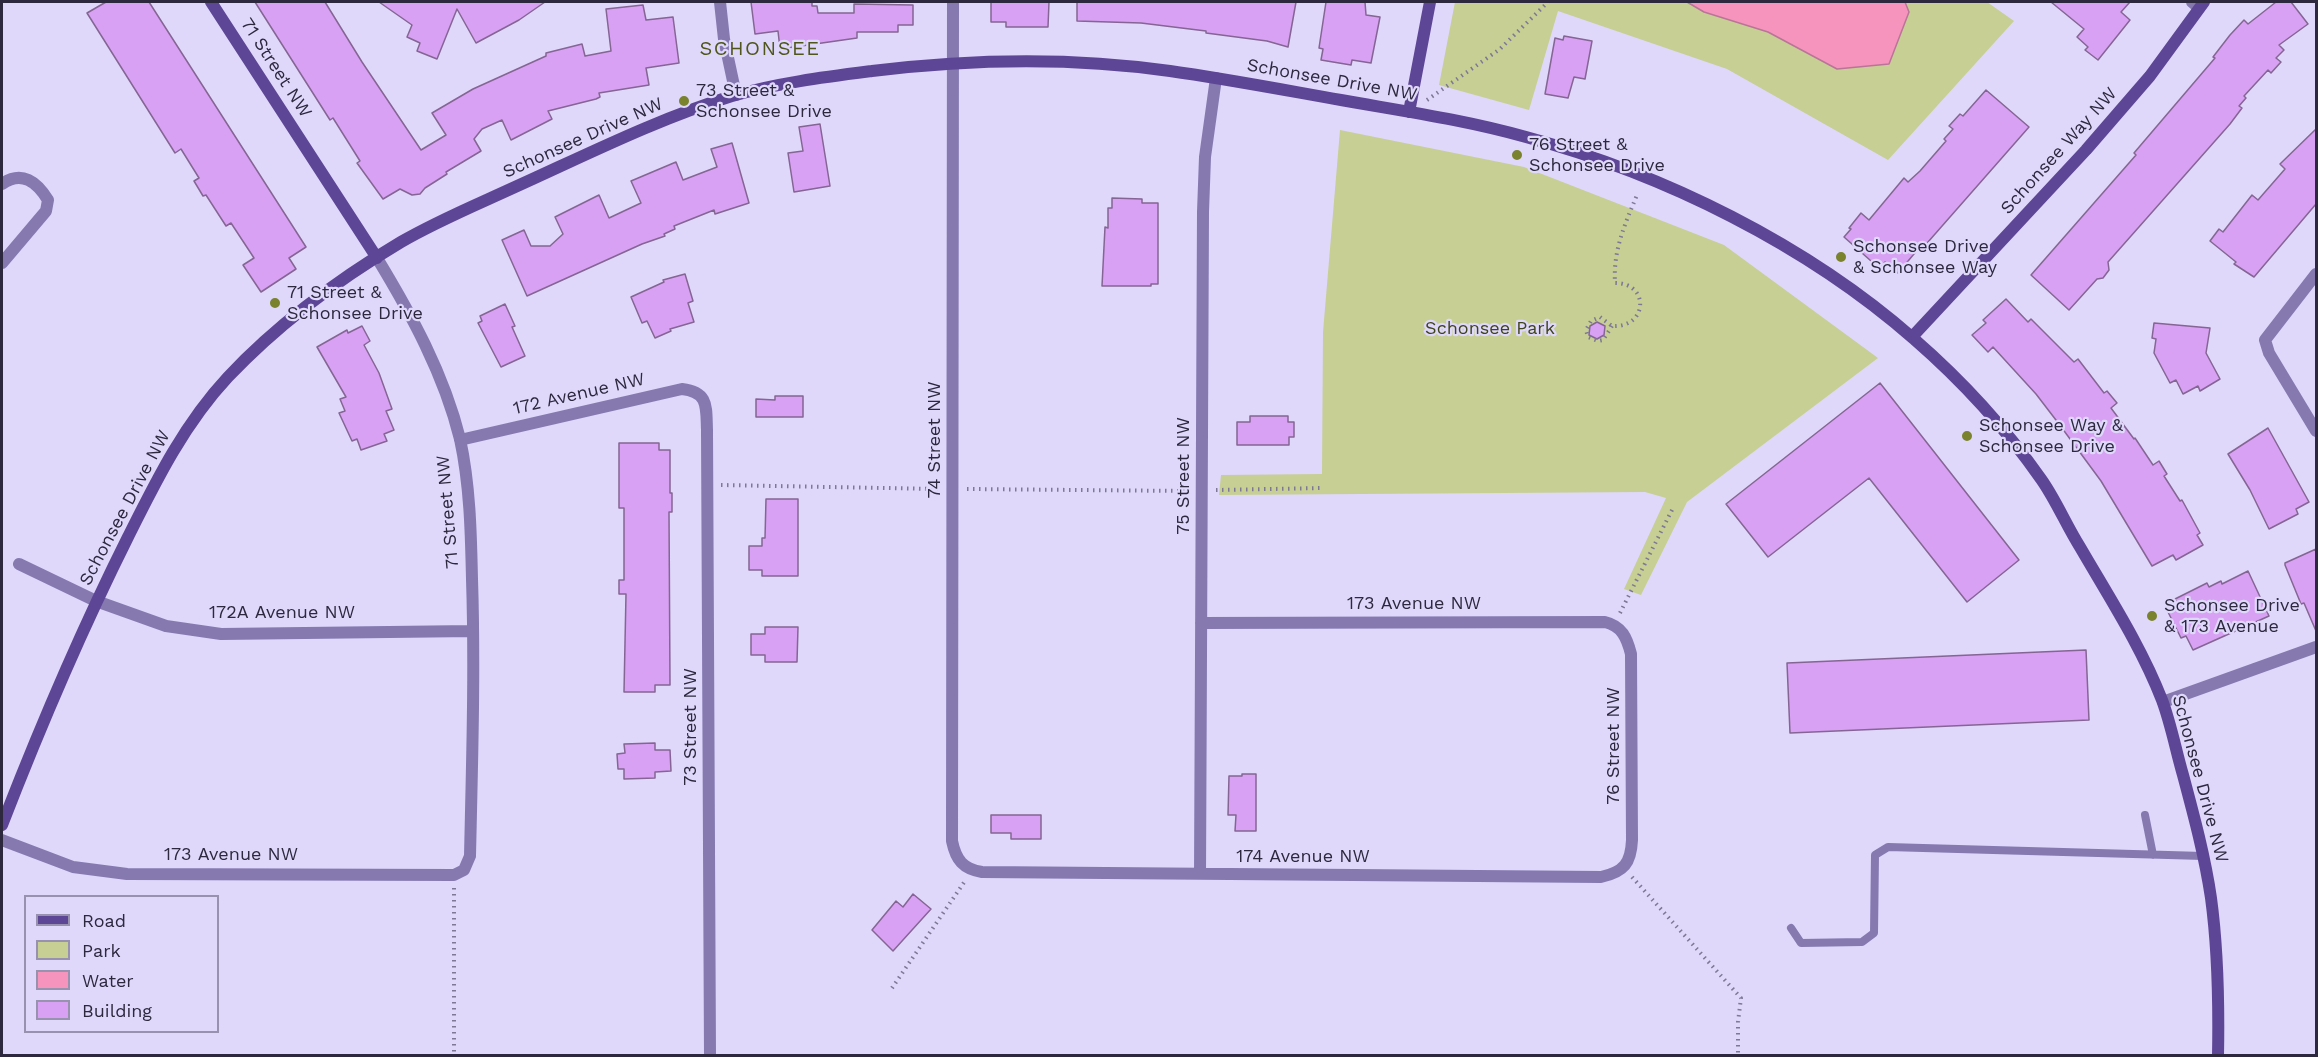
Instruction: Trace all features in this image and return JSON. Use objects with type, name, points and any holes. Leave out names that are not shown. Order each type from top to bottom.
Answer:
[{"type":"street","name":"71 Street NW","points":[[211,2],[377,258],[422,337],[460,440],[470,511],[473,631],[470,856],[459,873]]},
{"type":"street","points":[[720,2],[724,39],[736,95]]},
{"type":"street","name":"74 Street NW","points":[[953,2],[952,841],[959,862],[972,871]]},
{"type":"street","points":[[1409,112],[1430,2]]},
{"type":"street","name":"Schonsee Way NW","points":[[1912,337],[2086,150],[2150,76],[2198,4]]},
{"type":"street","name":"Schonsee Drive NW","points":[[2,825],[35,739],[96,601],[158,476],[202,408],[225,380],[278,331],[311,304],[403,241],[594,151],[670,118],[736,95],[825,77],[953,64],[1007,61],[1100,64],[1167,70],[1484,126],[1571,150],[1678,191],[1739,220],[1850,290],[1912,337],[1959,382],[2044,483],[2075,540],[2113,601],[2163,702],[2196,822],[2211,897],[2219,989],[2218,1056]]},
{"type":"street","name":"75 Street NW","points":[[1200,874],[1203,195],[1205,157],[1216,78]]},
{"type":"street","points":[[2,184],[15,177],[25,177],[40,187],[48,200],[46,211],[2,263]]},
{"type":"street","points":[[2316,274],[2265,340],[2269,352],[2316,431]]},
{"type":"street","name":"172 Avenue NW","points":[[460,440],[682,389],[696,391],[704,399]]},
{"type":"street","name":"73 Street NW","points":[[704,399],[707,420],[710,1056]]},
{"type":"street","name":"Schonsee Drive NW","points":[[19,564],[96,601]]},
{"type":"street","name":"172A Avenue NW","points":[[96,601],[166,626],[221,634],[473,631]]},
{"type":"street","name":"173 Avenue NW","points":[[1201,623],[1605,622],[1619,629]]},
{"type":"street","name":"76 Street NW","points":[[1619,629],[1631,654],[1632,840],[1626,864]]},
{"type":"street","points":[[2163,702],[2316,647]]},
{"type":"street","name":"173 Avenue NW","points":[[2,840],[73,867],[127,874],[459,873]]},
{"type":"street","name":"174 Avenue NW","points":[[972,871],[982,873],[1601,877],[1614,874],[1626,864]]},
{"type":"lane","points":[[2145,815],[2153,855]]},
{"type":"lane","points":[[1791,928],[1801,943],[1862,942],[1874,933],[1875,855],[1888,848],[2203,856]]},
{"type":"path","points":[[1409,112],[1500,49],[1548,2]]},
{"type":"path","points":[[1612,326],[1603,340],[1598,341],[1588,337],[1586,330],[1591,321],[1600,317],[1612,326],[1627,325],[1634,321],[1640,309],[1636,291],[1626,284],[1615,283],[1617,249],[1636,195]]},
{"type":"path","points":[[707,485],[1202,491],[1323,488]]},
{"type":"path","points":[[1619,629],[1674,506]]},
{"type":"path","points":[[1626,864],[1741,998],[1738,1056]]},
{"type":"path","points":[[892,988],[972,871]]},
{"type":"path","points":[[454,1056],[459,873]]},
{"type":"green space","points":[[1455,2],[1987,2],[2014,21],[1888,160],[1727,69],[1558,11],[1529,110],[1439,85]]},
{"type":"green space","name":"Schonsee Park","points":[[1340,130],[1524,167],[1724,245],[1878,358],[1687,502],[1641,595],[1624,589],[1666,498],[1645,492],[1219,495],[1221,475],[1322,474],[1323,332]]},
{"type":"water","points":[[1687,2],[1905,2],[1909,12],[1889,64],[1837,69],[1768,32],[1704,12]]},
{"type":"building","points":[[106,2],[149,2],[306,247],[289,258],[296,269],[261,292],[243,265],[254,258],[231,223],[226,226],[206,195],[203,196],[194,181],[199,178],[181,149],[175,153],[87,13]]},
{"type":"building","points":[[255,2],[325,2],[421,150],[446,135],[432,113],[473,89],[546,56],[546,53],[582,44],[585,56],[611,51],[606,9],[643,5],[646,20],[673,17],[679,63],[646,68],[649,85],[599,93],[600,97],[596,99],[548,111],[552,119],[511,140],[502,120],[482,129],[474,139],[481,151],[446,172],[447,174],[425,188],[420,194],[412,195],[400,189],[383,199],[357,163],[360,161],[333,118],[330,120]]},
{"type":"building","points":[[379,2],[545,2],[519,20],[476,43],[457,9],[437,59],[417,51],[420,43],[407,37],[412,25]]},
{"type":"building","points":[[751,2],[812,2],[812,6],[817,6],[818,13],[854,13],[854,4],[913,5],[913,25],[898,25],[898,32],[857,32],[857,38],[780,49],[778,31],[755,34]]},
{"type":"building","points":[[991,2],[1049,2],[1048,27],[1006,27],[1006,22],[991,22]]},
{"type":"building","points":[[1077,2],[1296,2],[1288,47],[1267,41],[1206,33],[1206,31],[1141,23],[1077,21]]},
{"type":"building","points":[[1326,2],[1365,2],[1366,15],[1380,17],[1371,63],[1352,60],[1351,65],[1321,60],[1323,49],[1319,48]]},
{"type":"building","points":[[2051,2],[2130,2],[2121,12],[2130,20],[2098,60],[2085,50],[2088,47],[2077,37],[2084,29]]},
{"type":"building","points":[[2276,2],[2291,2],[2308,24],[2279,45],[2284,50],[2276,58],[2281,62],[2271,73],[2268,70],[2244,96],[2246,98],[2239,106],[2242,108],[2230,124],[2108,262],[2109,270],[2103,278],[2097,279],[2069,310],[2031,275],[2136,155],[2134,153],[2215,58],[2213,57],[2230,35],[2244,20],[2248,24]]},
{"type":"building","points":[[1564,36],[1592,41],[1585,79],[1574,77],[1568,98],[1545,94],[1555,38],[1563,40]]},
{"type":"building","points":[[1986,90],[2029,127],[1898,273],[1885,262],[1880,269],[1844,237],[1851,229],[1849,228],[1861,213],[1869,220],[1904,178],[1908,182],[1920,171],[1946,141],[1944,139],[1953,129],[1949,126],[1960,114],[1963,116]]},
{"type":"building","points":[[820,124],[830,186],[794,192],[788,153],[803,151],[799,127]]},
{"type":"building","points":[[2316,129],[2316,204],[2254,277],[2234,264],[2236,262],[2210,241],[2219,229],[2223,232],[2252,195],[2258,200],[2285,169],[2280,164]]},
{"type":"building","points":[[732,143],[749,203],[715,214],[714,210],[674,226],[675,229],[664,234],[665,236],[642,244],[527,296],[502,240],[524,230],[531,246],[550,246],[563,234],[555,217],[599,195],[609,218],[641,203],[631,181],[676,162],[683,180],[717,167],[711,149]]},
{"type":"building","points":[[1112,198],[1142,199],[1142,203],[1158,203],[1158,284],[1102,286],[1105,227],[1108,228],[1108,208],[1112,208]]},
{"type":"building","points":[[685,274],[693,301],[688,303],[694,322],[670,329],[671,331],[655,338],[647,321],[642,323],[631,297],[664,282],[663,280]]},
{"type":"building","points":[[2006,299],[2028,322],[2031,319],[2074,362],[2078,359],[2104,393],[2107,391],[2117,403],[2111,408],[2153,465],[2159,461],[2167,474],[2164,476],[2180,501],[2182,500],[2200,533],[2197,535],[2203,545],[2176,560],[2173,555],[2152,566],[2101,481],[2036,394],[1993,347],[1988,352],[1972,335],[1986,323],[1983,320]]},
{"type":"building","points":[[505,304],[525,356],[501,367],[478,323],[482,321],[480,316]]},
{"type":"building","points":[[1597,322],[1605,326],[1604,335],[1597,339],[1589,335],[1590,326]]},
{"type":"building","points":[[2154,323],[2210,328],[2206,353],[2220,379],[2200,391],[2198,386],[2183,394],[2176,380],[2170,383],[2154,353],[2156,339],[2152,338]]},
{"type":"building","points":[[362,326],[370,341],[364,345],[379,373],[392,409],[386,411],[394,430],[384,434],[387,441],[361,450],[357,439],[352,441],[339,413],[345,411],[340,399],[346,397],[317,347],[347,330],[348,333]]},
{"type":"building","points":[[1880,383],[2019,560],[1967,602],[1869,478],[1768,557],[1726,504]]},
{"type":"building","points":[[775,396],[803,396],[803,417],[756,417],[756,399],[775,400]]},
{"type":"building","points":[[1250,416],[1288,416],[1288,422],[1294,422],[1294,437],[1289,437],[1289,445],[1237,445],[1237,422],[1250,422]]},
{"type":"building","points":[[2268,428],[2309,502],[2296,509],[2298,514],[2269,529],[2250,490],[2228,454]]},
{"type":"building","points":[[619,443],[659,443],[659,450],[670,450],[672,512],[669,512],[670,685],[655,685],[655,692],[624,692],[626,594],[619,594],[619,580],[624,580],[624,508],[619,508]]},
{"type":"building","points":[[766,499],[798,499],[798,576],[762,576],[762,570],[749,570],[749,546],[762,546],[762,538],[765,538]]},
{"type":"building","points":[[2316,549],[2316,631],[2304,603],[2301,604],[2285,563]]},
{"type":"building","points":[[2248,571],[2269,616],[2193,650],[2186,636],[2181,638],[2166,608],[2177,603],[2175,599],[2207,583],[2209,587],[2221,581],[2222,584]]},
{"type":"building","points":[[765,627],[798,627],[797,662],[765,662],[765,655],[751,655],[751,634],[765,634]]},
{"type":"building","points":[[2086,650],[2089,720],[1790,733],[1787,663]]},
{"type":"building","points":[[655,743],[655,750],[670,750],[671,771],[655,772],[655,778],[624,779],[624,769],[618,769],[617,754],[625,753],[624,744]]},
{"type":"building","points":[[1242,774],[1256,774],[1256,831],[1235,831],[1236,815],[1228,815],[1229,776],[1242,776]]},
{"type":"building","points":[[991,815],[1041,815],[1041,839],[1011,839],[1011,833],[991,833]]},
{"type":"building","points":[[913,894],[931,909],[893,951],[872,930],[896,901],[903,907]]},
{"type":"place","name":"73 Street & Schonsee Drive","points":[[684,101]]},
{"type":"place","name":"76 Street & Schonsee Drive","points":[[1517,155]]},
{"type":"place","name":"Schonsee Drive & Schonsee Way","points":[[1841,257]]},
{"type":"place","name":"71 Street & Schonsee Drive","points":[[275,303]]},
{"type":"place","name":"Schonsee Way & Schonsee Drive","points":[[1967,436]]},
{"type":"place","name":"Schonsee Drive & 173 Avenue","points":[[2152,616]]},
{"type":"district","name":"SCHONSEE","points":[[760,49]]}]
